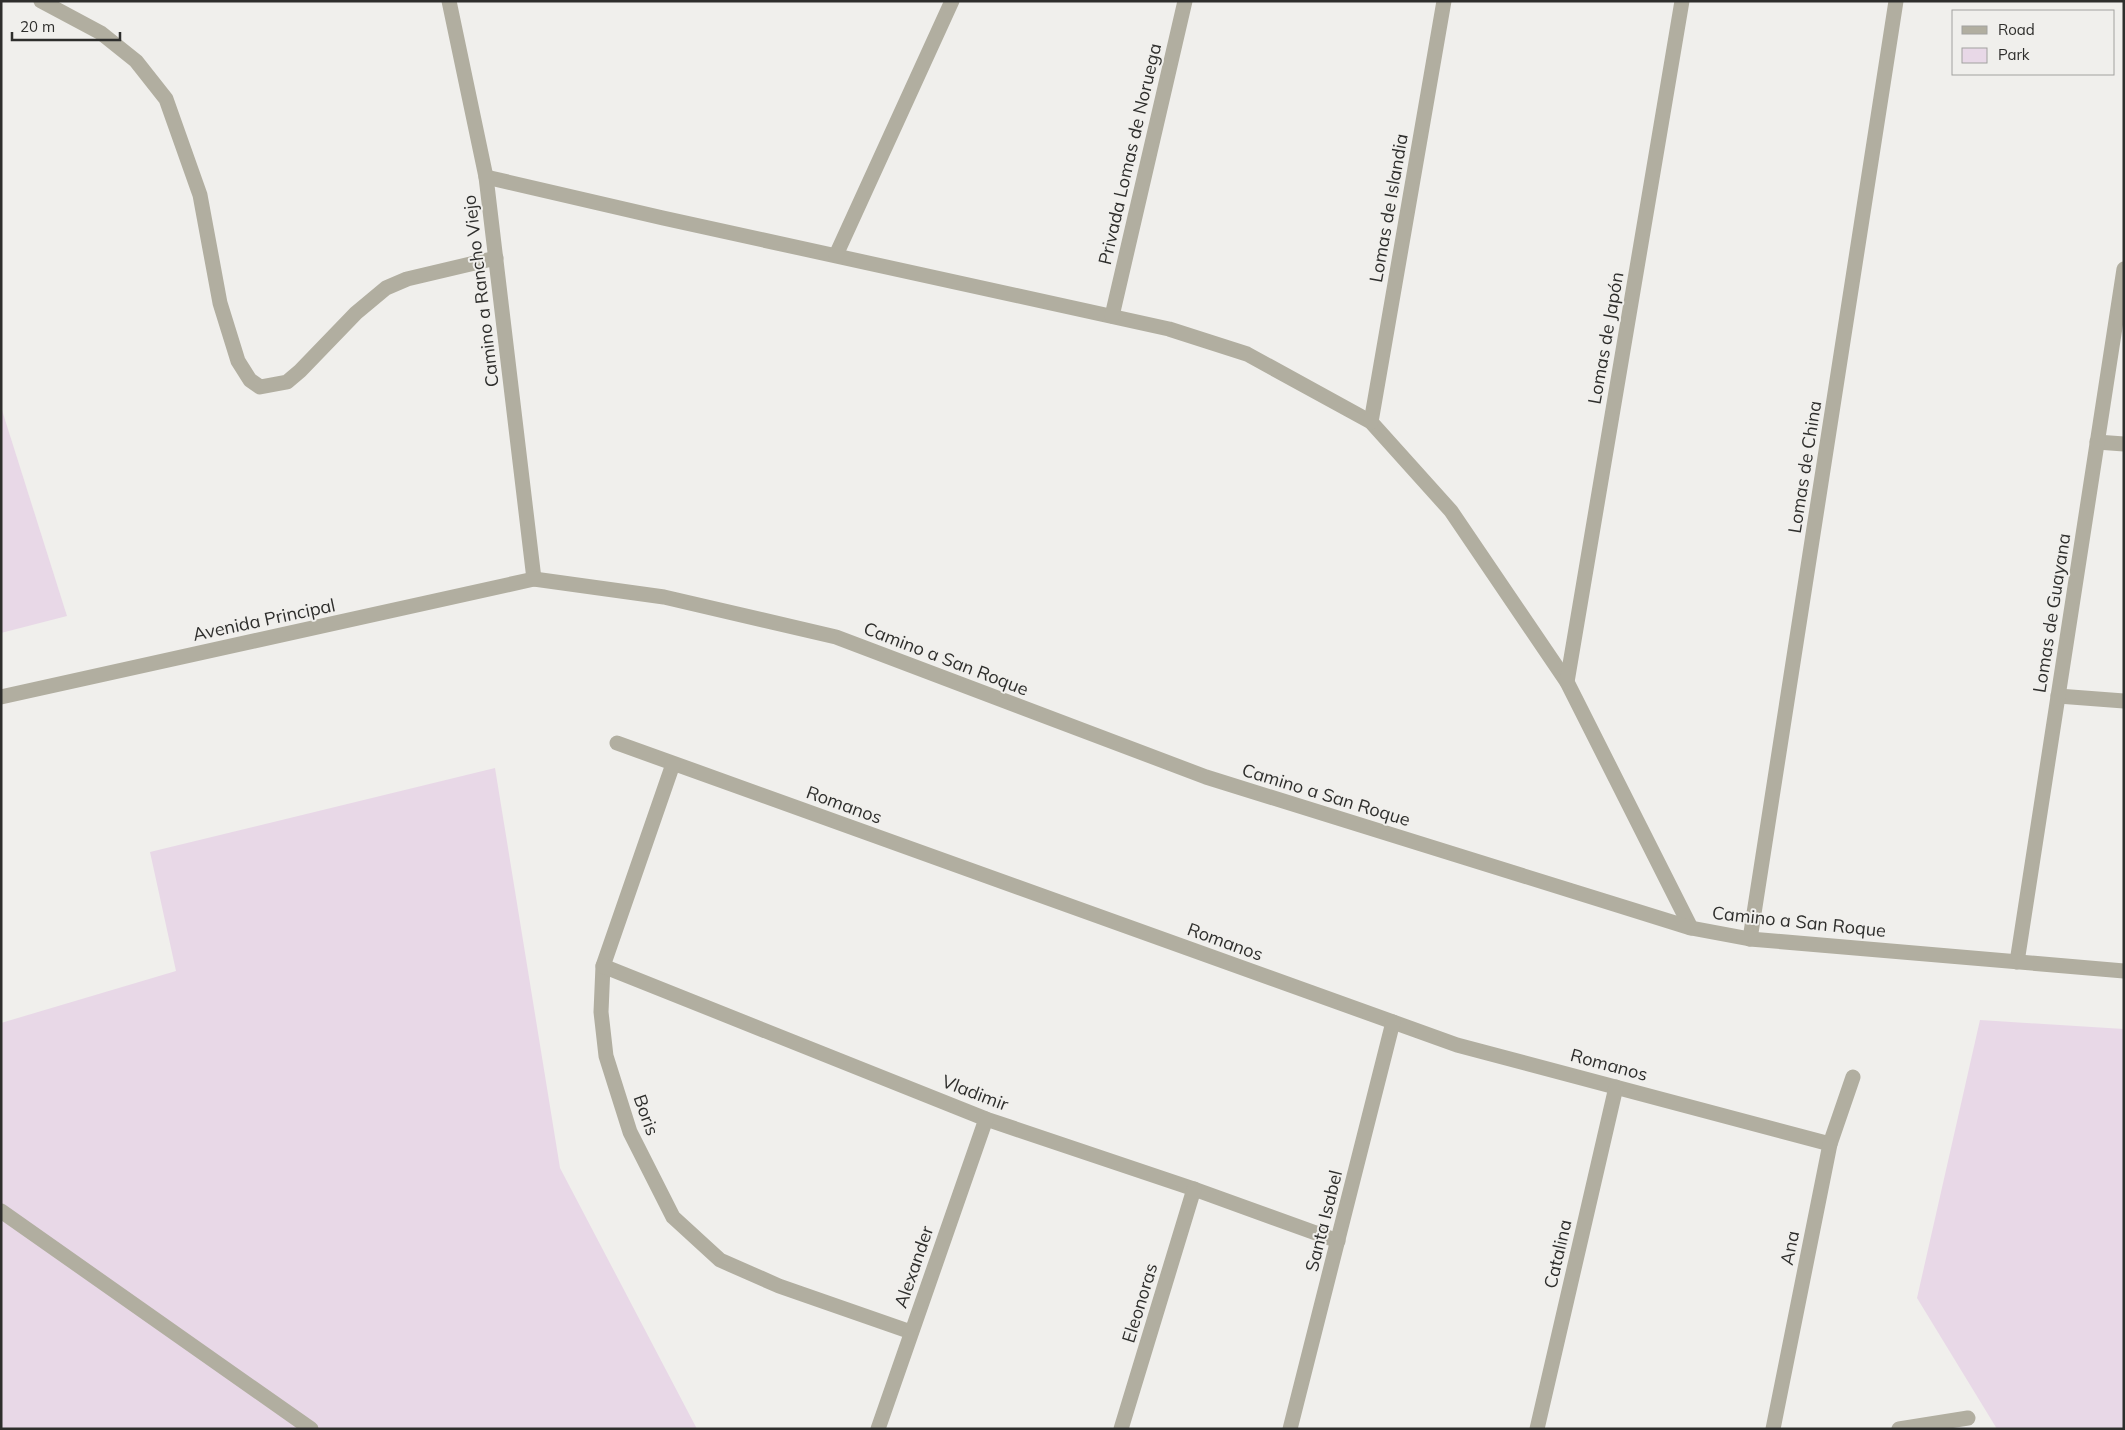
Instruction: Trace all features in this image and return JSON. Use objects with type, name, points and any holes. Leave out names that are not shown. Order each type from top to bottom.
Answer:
[{"type":"street","points":[[41,1],[101,33],[136,61],[166,98],[200,195],[220,303],[238,361],[250,380],[260,387],[286,382],[300,371],[356,313],[386,288],[407,278],[496,258]]},
{"type":"street","name":"Camino a Rancho Viejo","points":[[449,1],[486,177],[534,579]]},
{"type":"street","points":[[836,255],[952,1]]},
{"type":"street","name":"Privada Lomas de Noruega","points":[[1112,316],[1185,1]]},
{"type":"street","name":"Lomas de Islandia","points":[[1371,422],[1444,1]]},
{"type":"street","name":"Lomas de Japón","points":[[1568,682],[1682,1]]},
{"type":"street","name":"Lomas de China","points":[[1750,939],[1896,1]]},
{"type":"street","points":[[486,177],[663,218],[1169,329],[1247,354],[1371,422],[1451,511],[1568,682],[1691,928]]},
{"type":"street","name":"Lomas de Guayana","points":[[2017,962],[2124,269]]},
{"type":"street","points":[[2097,442],[2124,444]]},
{"type":"street","name":"Camino a San Roque","points":[[534,579],[664,597],[836,637],[1206,777],[1691,928],[1750,939],[2124,971]]},
{"type":"street","name":"Avenida Principal","points":[[1,697],[534,579]]},
{"type":"street","points":[[2058,696],[2124,701]]},
{"type":"street","name":"Romanos","points":[[617,743],[1457,1045],[1830,1144]]},
{"type":"street","name":"Boris","points":[[673,764],[603,966],[601,1012],[606,1056],[630,1132],[673,1217],[720,1260],[780,1286],[911,1332]]},
{"type":"street","name":"Vladimir","points":[[603,966],[986,1118],[1194,1189],[1338,1241]]},
{"type":"street","name":"Santa Isabel","points":[[1290,1429],[1393,1022]]},
{"type":"street","name":"Ana","points":[[1773,1429],[1830,1144],[1853,1077]]},
{"type":"street","name":"Catalina","points":[[1537,1429],[1616,1087]]},
{"type":"street","name":"Alexander","points":[[878,1429],[986,1118]]},
{"type":"street","name":"Eleonoras","points":[[1121,1429],[1194,1189]]},
{"type":"street","points":[[1,1211],[311,1429]]},
{"type":"street","points":[[1899,1429],[1968,1418]]},
{"type":"green space","points":[[1,407],[67,616],[1,633]]},
{"type":"green space","points":[[495,768],[560,1168],[697,1429],[1,1429],[1,1023],[176,971],[150,852]]},
{"type":"green space","points":[[1980,1020],[2124,1029],[2124,1429],[1997,1429],[1917,1298]]}]
